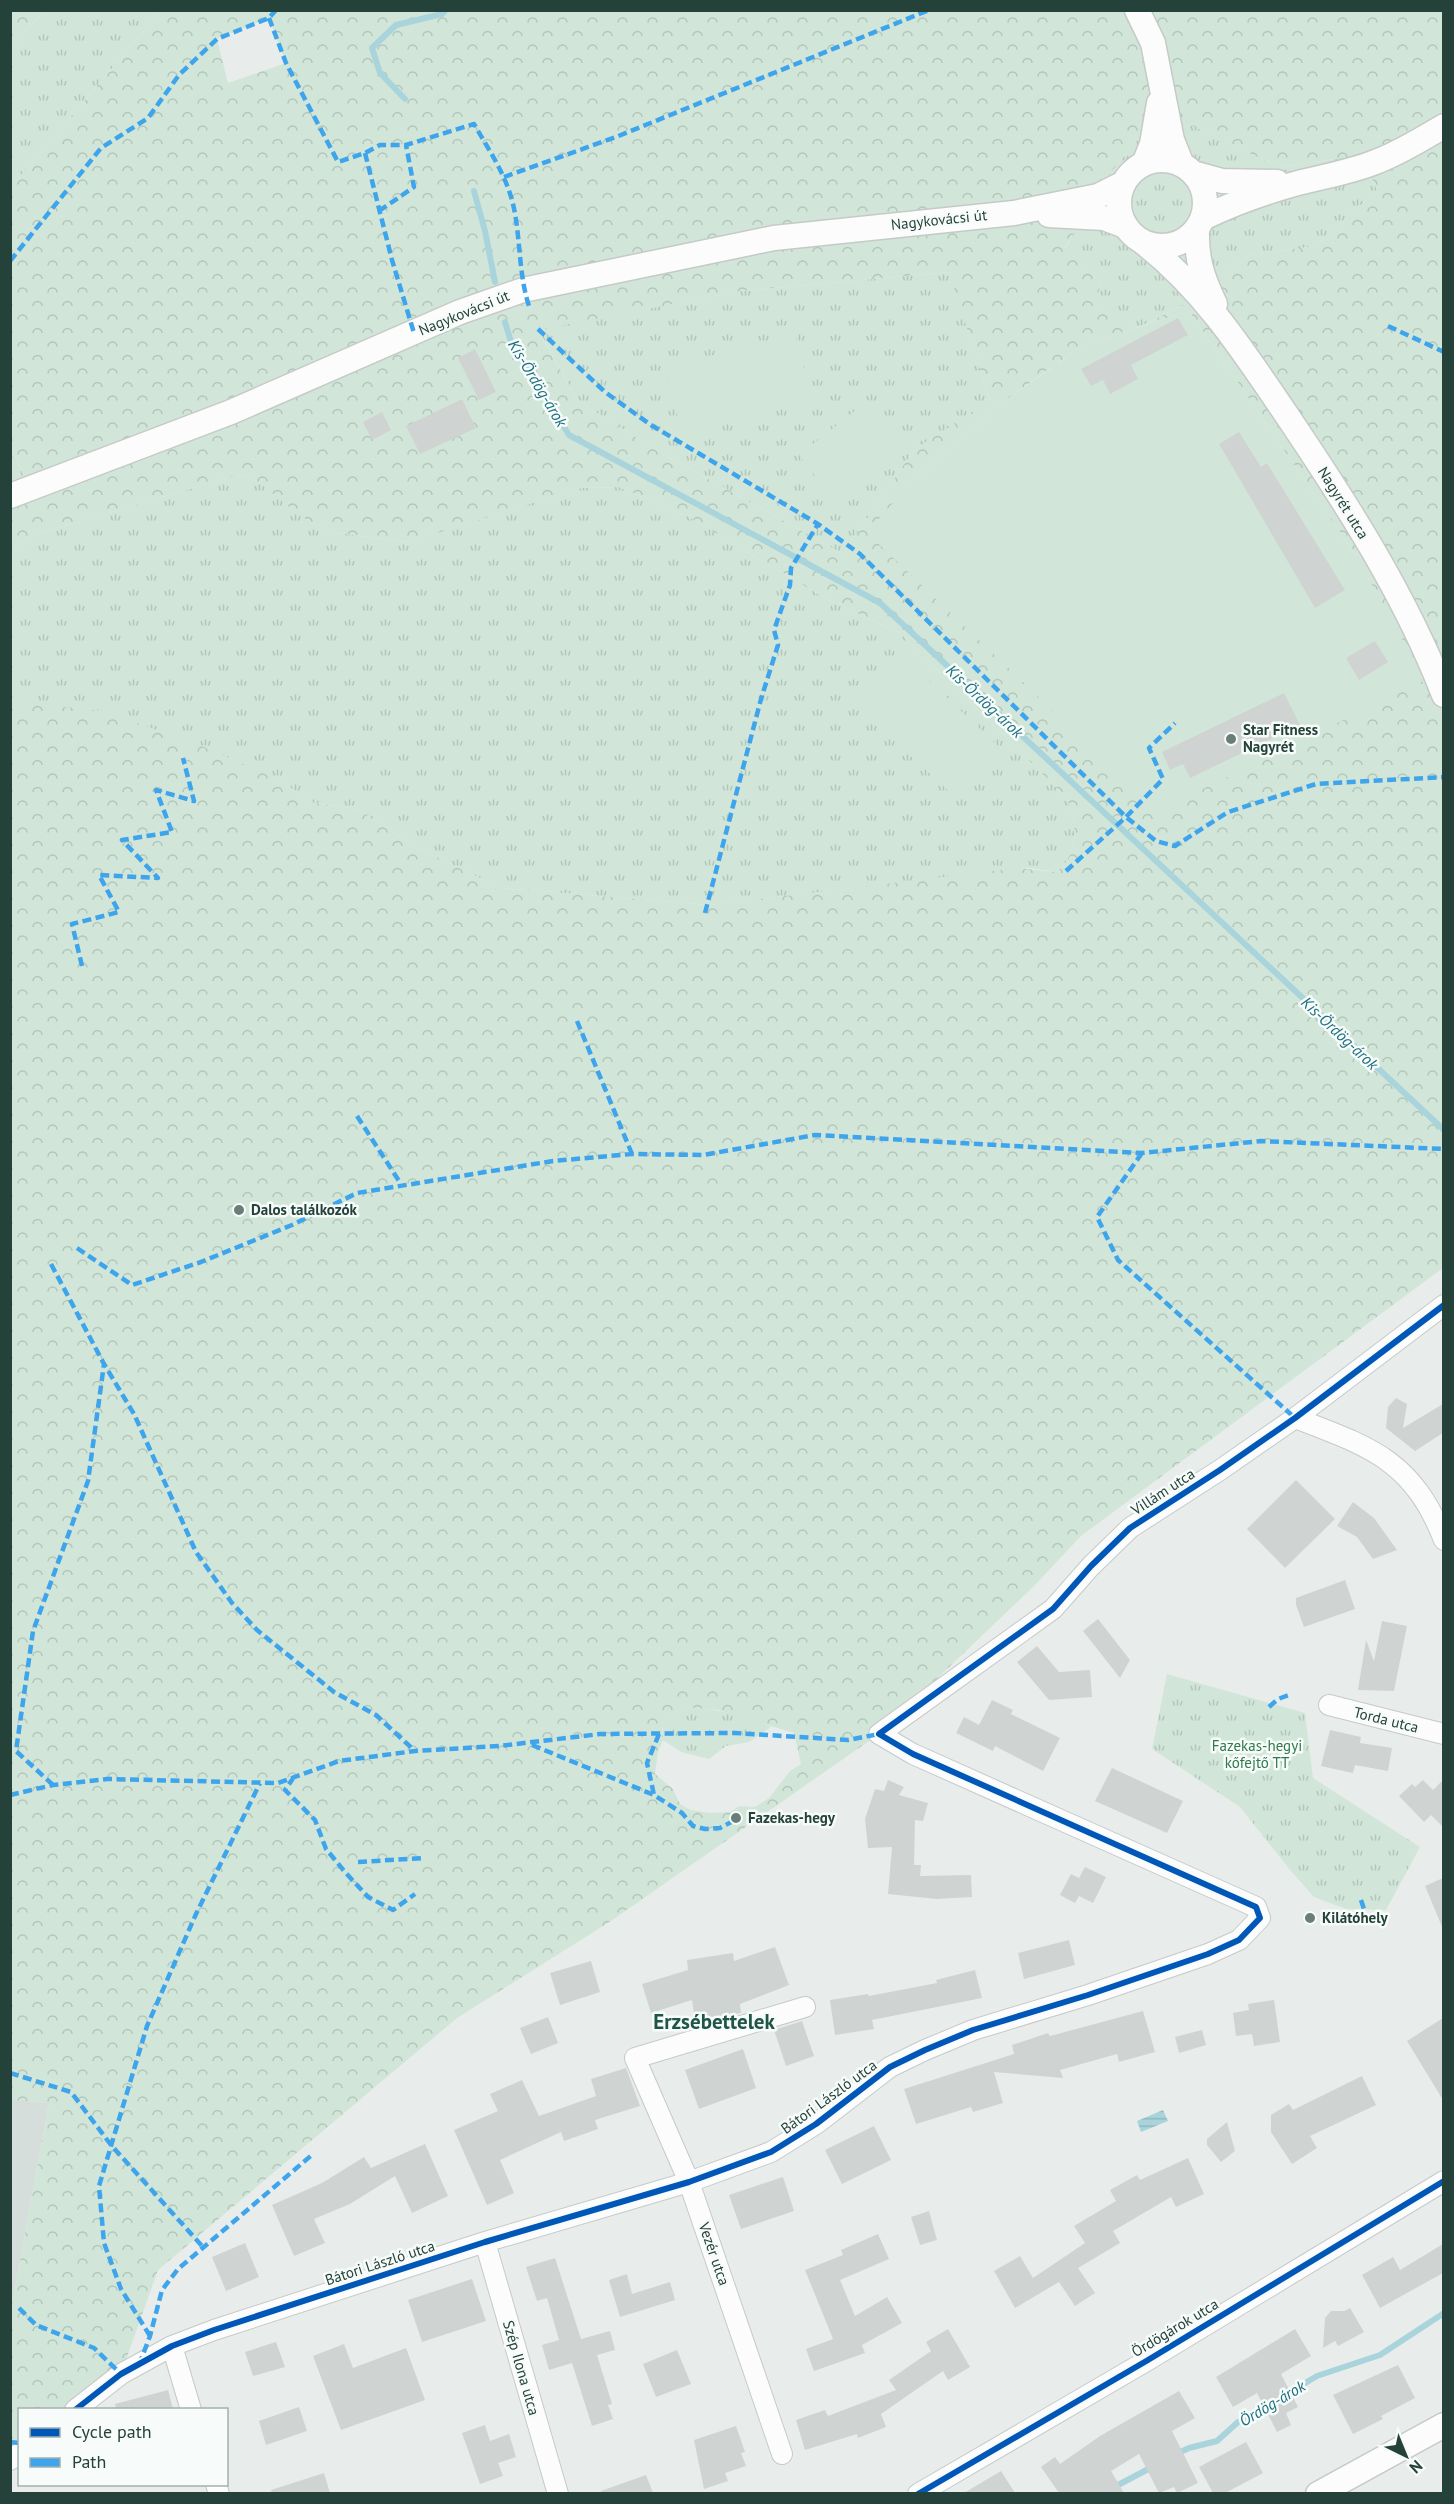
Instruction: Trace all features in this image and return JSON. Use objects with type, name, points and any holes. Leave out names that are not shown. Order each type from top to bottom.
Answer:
[{"type":"street","points":[[1137,10],[1153,44],[1172,140],[1187,169],[1202,186],[1205,200],[1200,223]]},
{"type":"street","points":[[1144,164],[1152,144],[1161,91]]},
{"type":"street","points":[[1300,183],[1222,181],[1166,160],[1144,164],[1134,171],[1124,183],[1119,199],[1121,218],[1134,237],[1144,243],[1165,247],[1179,243],[1200,223],[1245,199],[1338,175],[1378,161],[1411,146],[1443,126]]},
{"type":"street","name":"Nagykovácsi út","points":[[10,496],[231,412],[469,309],[523,290],[774,238],[1014,213],[1098,196],[1124,183]]},
{"type":"street","name":"Nagykovácsi út","points":[[1014,213],[1104,218],[1125,226]]},
{"type":"street","name":"Nagyrét utca","points":[[1200,223],[1196,252],[1223,322]]},
{"type":"street","name":"Nagyrét utca","points":[[1144,243],[1169,262],[1223,322],[1316,458],[1393,583],[1430,660],[1443,695]]},
{"type":"street","name":"Villám utca","points":[[879,1734],[1053,1609],[1091,1566],[1130,1528],[1295,1418],[1443,1305]]},
{"type":"street","points":[[1295,1418],[1361,1443],[1385,1457],[1405,1473],[1434,1515],[1443,1540]]},
{"type":"street","name":"Torda utca","points":[[1329,1706],[1443,1734]]},
{"type":"street","name":"Bátori László utca","points":[[76,2408],[121,2374],[172,2346],[214,2330],[485,2242],[689,2182],[771,2152],[816,2124],[890,2067],[925,2050],[973,2030],[1088,1995],[1208,1954],[1239,1940],[1253,1928],[1260,1918],[1256,1907],[913,1754],[879,1734]]},
{"type":"street","name":"Vezér utca","points":[[782,2454],[689,2182],[635,2058],[805,2007]]},
{"type":"street","name":"Ördögárok utca","points":[[918,2493],[1148,2360],[1443,2181]]},
{"type":"street","name":"Szép Ilona utca","points":[[485,2242],[558,2493]]},
{"type":"street","points":[[172,2346],[191,2408]]},
{"type":"street","points":[[1318,2493],[1443,2425]]},
{"type":"shaded area","points":[[11,2100],[49,2103],[11,2310]]},
{"type":"green space","points":[[10,11],[44,11],[11,47]]},
{"type":"green space","points":[[44,11],[161,11],[11,187],[11,47]]},
{"type":"green space","points":[[161,11],[1443,11],[1443,1268],[1081,1536],[1035,1585],[879,1734],[611,1921],[457,2018],[158,2270],[121,2374],[74,2408],[18,2408],[18,2450],[11,2456],[11,2310],[49,2103],[10,2100],[11,702],[104,711],[212,750],[277,779],[314,803],[358,809],[415,847],[501,888],[709,905],[1018,868],[1056,872],[1064,865],[1073,847],[1074,824],[1069,803],[1064,795],[900,633],[830,601],[689,517],[619,487],[581,488],[408,542],[338,533],[312,523],[260,483],[248,477],[234,476],[40,533],[11,548],[11,485],[25,479],[10,445],[11,187]],"holes":[[[269,18],[286,63],[228,83],[217,39]],[[1191,125],[1279,167],[1362,155],[1377,190],[1316,246],[1250,255],[1181,306],[1141,326],[1189,311],[1356,556],[909,484],[1007,399],[1083,345],[1140,327],[1094,307],[1101,283],[1065,248],[1097,189],[1143,133]],[[949,272],[990,400],[914,450],[843,554],[658,451],[578,401],[538,330],[741,291]],[[684,1707],[718,1710],[794,1733],[801,1764],[790,1771],[769,1798],[755,1807],[739,1806],[730,1812],[710,1813],[691,1810],[680,1804],[673,1789],[655,1774],[658,1752],[663,1740],[662,1719]]]},
{"type":"green space","points":[[1191,125],[1280,167],[1362,155],[1377,190],[1316,246],[1250,255],[1181,306],[1139,327],[1093,307],[1101,283],[1065,249],[1097,189],[1143,133]]},
{"type":"green space","points":[[950,272],[990,401],[914,450],[843,554],[658,451],[578,401],[538,329],[741,291]]},
{"type":"green space","points":[[1189,311],[1356,556],[1425,680],[1158,811],[867,533],[909,484],[1007,399],[1050,369],[1056,362],[1058,363],[1083,345]]},
{"type":"green space","points":[[795,333],[812,399],[682,434],[665,368]]},
{"type":"green space","points":[[870,399],[903,442],[832,497],[799,455]]},
{"type":"green space","points":[[10,445],[25,479],[10,485]]},
{"type":"green space","points":[[234,476],[248,477],[260,483],[312,523],[338,533],[407,542],[581,488],[619,487],[689,517],[830,601],[900,633],[1064,795],[1069,803],[1074,824],[1073,847],[1069,857],[1056,872],[1029,868],[709,905],[501,888],[415,847],[358,809],[314,803],[277,779],[11,702],[11,548],[40,533]]},
{"type":"green space","points":[[904,657],[999,747],[953,795],[857,706]]},
{"type":"green space","name":"Fazekas-hegyi kőfejtő TT","points":[[1167,1674],[1305,1713],[1313,1778],[1420,1847],[1386,1910],[1346,1909],[1314,1897],[1240,1807],[1152,1749]]},
{"type":"green space","points":[[684,1707],[729,1713],[771,1727],[749,1742],[726,1746],[709,1759],[681,1752],[663,1740],[662,1719]]},
{"type":"water","points":[[1163,2110],[1168,2121],[1141,2132],[1137,2121]]},
{"type":"building","points":[[1178,318],[1188,335],[1131,365],[1138,379],[1110,394],[1103,380],[1091,386],[1081,369]]},
{"type":"building","points":[[475,349],[496,392],[479,400],[458,358]]},
{"type":"building","points":[[462,399],[476,428],[420,454],[406,426]]},
{"type":"building","points":[[382,412],[391,430],[372,440],[363,422]]},
{"type":"building","points":[[1239,432],[1261,467],[1267,463],[1345,590],[1315,608],[1219,444]]},
{"type":"building","points":[[1375,641],[1388,662],[1359,680],[1346,658]]},
{"type":"building","name":"Star Fitness Nagyrét","points":[[1284,693],[1300,725],[1190,778],[1183,764],[1170,770],[1162,752]]},
{"type":"building","points":[[1396,1398],[1407,1404],[1403,1428],[1443,1404],[1443,1433],[1415,1451],[1386,1428],[1388,1407]]},
{"type":"building","points":[[1296,1480],[1335,1519],[1285,1568],[1247,1529]]},
{"type":"building","points":[[1353,1502],[1374,1518],[1397,1550],[1373,1559],[1357,1537],[1337,1526]]},
{"type":"building","points":[[1345,1580],[1355,1609],[1304,1627],[1296,1605],[1296,1598]]},
{"type":"building","points":[[1098,1619],[1130,1660],[1120,1678],[1083,1631]]},
{"type":"building","points":[[1382,1621],[1407,1626],[1394,1691],[1358,1690],[1366,1640],[1374,1661]]},
{"type":"building","points":[[1037,1646],[1059,1672],[1090,1670],[1092,1697],[1049,1700],[1017,1662]]},
{"type":"building","points":[[992,1700],[1013,1710],[1011,1714],[1060,1738],[1043,1771],[995,1746],[993,1751],[956,1733],[964,1717],[979,1725]]},
{"type":"building","points":[[1330,1730],[1361,1737],[1360,1743],[1392,1748],[1388,1771],[1355,1765],[1353,1773],[1321,1766]]},
{"type":"building","points":[[1112,1768],[1183,1801],[1167,1833],[1095,1801]]},
{"type":"building","points":[[888,1780],[904,1787],[899,1795],[928,1803],[923,1821],[915,1820],[914,1865],[921,1865],[920,1876],[971,1875],[972,1897],[937,1899],[888,1894],[892,1847],[868,1848],[865,1819],[875,1789],[884,1791]]},
{"type":"building","points":[[1423,1780],[1433,1790],[1443,1780],[1443,1827],[1431,1815],[1424,1822],[1399,1796],[1412,1784],[1415,1787]]},
{"type":"building","points":[[1085,1867],[1106,1877],[1093,1903],[1079,1896],[1075,1903],[1060,1895],[1071,1874],[1079,1878]]},
{"type":"building","points":[[1443,1878],[1443,1929],[1425,1886]]},
{"type":"building","points":[[1069,1940],[1075,1965],[1024,1979],[1018,1953]]},
{"type":"building","points":[[775,1947],[789,1985],[740,2004],[741,2013],[695,2019],[692,2000],[651,2013],[642,1984],[688,1970],[687,1960],[733,1953],[734,1961]]},
{"type":"building","points":[[591,1961],[600,1992],[560,2005],[550,1973]]},
{"type":"building","points":[[975,1970],[982,1998],[872,2020],[874,2029],[835,2035],[830,2000],[868,1994],[869,1996],[937,1983],[936,1980]]},
{"type":"building","points":[[1274,2000],[1280,2042],[1254,2046],[1252,2034],[1236,2036],[1233,2013],[1249,2010],[1248,2004]]},
{"type":"building","points":[[1143,2011],[1155,2052],[1119,2062],[1117,2054],[1060,2070],[1063,2078],[994,2072],[1003,2103],[973,2112],[971,2107],[916,2124],[904,2089],[1014,2054],[1012,2045],[1048,2033],[1050,2036]]},
{"type":"building","points":[[548,2017],[558,2043],[531,2054],[520,2028]]},
{"type":"building","points":[[1443,2018],[1443,2100],[1407,2041]]},
{"type":"building","points":[[802,2021],[814,2056],[786,2066],[774,2030]]},
{"type":"building","points":[[1202,2030],[1206,2045],[1179,2053],[1175,2037]]},
{"type":"building","points":[[743,2049],[756,2088],[699,2109],[685,2070]]},
{"type":"building","points":[[626,2068],[640,2106],[595,2120],[598,2129],[564,2141],[561,2132],[500,2160],[514,2193],[487,2205],[454,2130],[498,2111],[490,2094],[522,2080],[539,2116],[596,2096],[591,2079]]},
{"type":"building","points":[[1362,2076],[1376,2105],[1310,2136],[1317,2148],[1292,2164],[1271,2132],[1271,2115],[1289,2104],[1293,2110]]},
{"type":"building","points":[[1227,2122],[1235,2151],[1221,2162],[1207,2145],[1207,2139]]},
{"type":"building","points":[[874,2126],[891,2160],[842,2184],[825,2150]]},
{"type":"building","points":[[425,2144],[448,2196],[412,2213],[395,2176],[350,2204],[314,2219],[325,2243],[294,2256],[272,2205],[322,2183],[364,2157],[371,2168]]},
{"type":"building","points":[[1188,2158],[1204,2194],[1176,2207],[1171,2197],[1113,2231],[1120,2243],[1078,2268],[1095,2293],[1075,2306],[1059,2282],[1015,2308],[994,2271],[1020,2256],[1033,2278],[1085,2243],[1074,2226],[1116,2201],[1110,2190],[1137,2175],[1140,2180]]},
{"type":"building","points":[[783,2177],[794,2211],[741,2229],[729,2195]]},
{"type":"building","points":[[929,2211],[937,2240],[920,2245],[911,2217]]},
{"type":"building","points":[[878,2234],[889,2259],[840,2280],[855,2316],[887,2297],[902,2323],[862,2345],[865,2353],[814,2371],[806,2349],[833,2339],[805,2270],[843,2255],[841,2250]]},
{"type":"building","points":[[245,2243],[259,2277],[226,2291],[212,2257]]},
{"type":"building","points":[[1443,2244],[1443,2273],[1380,2308],[1362,2275],[1393,2257],[1400,2270]]},
{"type":"building","points":[[555,2258],[581,2339],[610,2331],[615,2350],[597,2355],[612,2404],[608,2405],[613,2419],[592,2426],[572,2363],[549,2370],[542,2345],[559,2340],[547,2298],[537,2301],[526,2267]]},
{"type":"building","points":[[627,2274],[632,2294],[670,2282],[675,2300],[620,2317],[609,2280]]},
{"type":"building","points":[[472,2279],[486,2321],[422,2342],[408,2300]]},
{"type":"building","points":[[1350,2308],[1364,2332],[1338,2346],[1335,2341],[1323,2348],[1325,2318],[1331,2311],[1344,2311]]},
{"type":"building","points":[[948,2329],[970,2367],[948,2380],[943,2371],[881,2414],[886,2427],[858,2438],[857,2434],[805,2450],[796,2420],[825,2410],[828,2416],[896,2390],[889,2380],[931,2351],[926,2342]]},
{"type":"building","points":[[1295,2329],[1311,2356],[1281,2374],[1298,2407],[1286,2413],[1291,2425],[1277,2432],[1257,2393],[1233,2407],[1216,2377]]},
{"type":"building","points":[[276,2342],[285,2367],[253,2376],[245,2352]]},
{"type":"building","points":[[344,2344],[353,2368],[406,2348],[425,2400],[341,2430],[313,2356]]},
{"type":"building","points":[[677,2350],[691,2384],[656,2397],[643,2364]]},
{"type":"building","points":[[1398,2365],[1415,2398],[1381,2416],[1383,2419],[1353,2434],[1333,2395]]},
{"type":"building","points":[[168,2390],[173,2408],[116,2408],[115,2404]]},
{"type":"building","points":[[1179,2391],[1195,2418],[1172,2431],[1198,2483],[1177,2493],[1174,2487],[1159,2493],[1139,2454],[1111,2471],[1124,2493],[1059,2493],[1041,2467],[1055,2457],[1060,2464],[1100,2436]]},
{"type":"building","points":[[299,2407],[307,2431],[266,2445],[259,2421]]},
{"type":"building","points":[[485,2425],[490,2441],[509,2434],[516,2457],[498,2463],[503,2476],[480,2484],[462,2433]]},
{"type":"building","points":[[736,2426],[745,2452],[741,2453],[746,2466],[725,2473],[728,2481],[704,2489],[694,2440]]},
{"type":"building","points":[[1246,2442],[1263,2473],[1225,2493],[1213,2493],[1199,2467]]},
{"type":"building","points":[[1001,2471],[1015,2493],[964,2493]]},
{"type":"building","points":[[324,2473],[330,2493],[272,2493],[271,2490]]},
{"type":"building","points":[[646,2475],[653,2493],[601,2493],[601,2491]]},
{"type":"waterway","name":"Kis-Ördög-árok","points":[[405,99],[380,73],[372,48],[396,25],[442,14],[446,10]]},
{"type":"waterway","name":"Kis-Ördög-árok","points":[[474,191],[495,282]]},
{"type":"waterway","name":"Kis-Ördög-árok","points":[[505,322],[511,342],[569,435],[880,603],[1444,1130]]},
{"type":"waterway","name":"Ördög-árok","points":[[1285,2395],[1317,2376],[1380,2355],[1444,2313]]},
{"type":"waterway","name":"Ördög-árok","points":[[1176,2454],[1217,2441],[1238,2422],[1271,2403]]},
{"type":"waterway","name":"Ördög-árok","points":[[1101,2494],[1154,2466]]},
{"type":"marked path","points":[[10,261],[101,148],[148,118],[179,75],[217,39],[269,18],[276,10]]},
{"type":"marked path","points":[[504,177],[616,137],[929,10]]},
{"type":"marked path","points":[[269,18],[286,63],[338,162],[380,145],[406,145],[474,124],[510,193],[516,217],[523,283],[530,309]]},
{"type":"marked path","points":[[379,211],[414,187],[406,145]]},
{"type":"marked path","points":[[365,153],[392,260],[414,333]]},
{"type":"marked path","points":[[1388,326],[1444,352]]},
{"type":"marked path","points":[[538,329],[605,392],[651,425],[818,524],[860,554],[1126,817],[1156,841],[1175,846],[1228,812],[1316,784],[1444,777]]},
{"type":"marked path","points":[[705,913],[761,699],[778,645],[774,630],[790,585],[791,568],[818,524]]},
{"type":"marked path","points":[[1066,871],[1126,817],[1163,779],[1149,748],[1175,723]]},
{"type":"marked path","points":[[82,966],[72,924],[119,912],[99,875],[158,878],[122,840],[172,832],[156,790],[194,801],[183,758]]},
{"type":"marked path","points":[[577,1021],[632,1154]]},
{"type":"marked path","points":[[357,1116],[401,1184]]},
{"type":"marked path","points":[[77,1248],[132,1285],[201,1262],[292,1225],[357,1193],[553,1161],[632,1154],[703,1155],[815,1135],[1142,1153],[1261,1141],[1444,1149]]},
{"type":"marked path","points":[[1142,1153],[1097,1217],[1118,1260],[1295,1418]]},
{"type":"marked path","points":[[51,1264],[104,1364],[134,1414],[196,1552],[232,1603],[257,1630],[334,1692],[376,1715],[415,1751]]},
{"type":"marked path","points":[[53,1785],[16,1751],[33,1631],[88,1481],[104,1364]]},
{"type":"marked path","points":[[1269,1707],[1278,1699],[1289,1695]]},
{"type":"marked path","points":[[10,1795],[53,1785],[107,1779],[278,1783],[339,1761],[415,1751],[499,1746],[600,1734],[735,1733],[848,1740],[879,1734]]},
{"type":"marked path","points":[[659,1734],[647,1763],[654,1795],[682,1813],[693,1826],[705,1829],[720,1828],[735,1820]]},
{"type":"marked path","points":[[532,1745],[654,1795]]},
{"type":"marked path","points":[[294,1777],[285,1790],[315,1820],[326,1849],[368,1897],[393,1910],[415,1894]]},
{"type":"marked path","points":[[150,2336],[121,2289],[104,2243],[99,2186],[147,2026],[196,1914],[260,1783]]},
{"type":"marked path","points":[[358,1862],[424,1858]]},
{"type":"marked path","points":[[1335,1912],[1341,1921],[1354,1914],[1365,1912],[1360,1897]]},
{"type":"marked path","points":[[10,2073],[71,2092],[111,2145],[203,2247]]},
{"type":"marked path","points":[[139,2365],[150,2336],[162,2290],[178,2269],[313,2154]]},
{"type":"marked path","points":[[19,2308],[36,2325],[94,2348],[121,2374]]},
{"type":"marked path","points":[[10,2442],[18,2443]]},
{"type":"cycle path","points":[[78,2408],[121,2374],[172,2346],[214,2330],[485,2242],[689,2182],[771,2152],[816,2124],[890,2067],[925,2050],[973,2030],[1088,1995],[1208,1954],[1239,1940],[1260,1918],[1256,1907],[913,1754],[879,1734],[1053,1609],[1091,1566],[1130,1528],[1295,1418],[1444,1305]]},
{"type":"cycle path","points":[[918,2494],[1148,2360],[1444,2181]]},
{"type":"place","name":"Star Fitness Nagyrét","points":[[1231,739]]},
{"type":"place","name":"Dalos találkozók","points":[[239,1210]]},
{"type":"place","name":"Fazekas-hegy","points":[[736,1818]]},
{"type":"place","name":"Kilátóhely","points":[[1310,1918]]},
{"type":"district","name":"Erzsébettelek","points":[[714,2022]]}]
